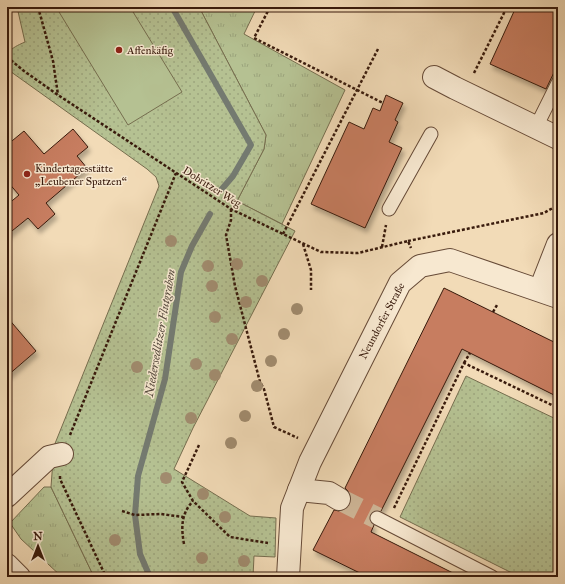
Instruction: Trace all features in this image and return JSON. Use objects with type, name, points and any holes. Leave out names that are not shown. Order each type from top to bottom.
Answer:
[{"type":"street","points":[[434,77],[558,138]]},
{"type":"street","points":[[549,294],[558,244]]},
{"type":"street","name":"Neundorfer Straße","points":[[288,577],[292,508],[317,448],[400,283],[420,266],[450,260],[549,294]]},
{"type":"street","points":[[7,496],[49,457],[62,454]]},
{"type":"street","points":[[299,490],[329,494],[339,499]]},
{"type":"street","points":[[7,565],[19,577]]},
{"type":"lane","points":[[536,127],[558,83]]},
{"type":"lane","points":[[389,209],[430,134]]},
{"type":"lane","points":[[382,521],[492,577]]},
{"type":"path","points":[[38,7],[53,61],[58,95]]},
{"type":"path","points":[[270,7],[254,38],[383,103]]},
{"type":"path","points":[[464,93],[506,7]]},
{"type":"path","points":[[283,234],[378,49]]},
{"type":"path","name":"Dobritzer Weg","points":[[7,57],[58,95],[231,209],[321,252],[358,253],[408,241],[544,213],[558,205]]},
{"type":"path","points":[[106,577],[60,479],[62,454],[176,173]]},
{"type":"path","points":[[231,209],[231,220],[226,235],[235,286],[260,382],[264,389],[274,427],[317,448]]},
{"type":"path","points":[[382,247],[389,209]]},
{"type":"path","points":[[408,241],[420,266]]},
{"type":"path","points":[[303,243],[311,270],[312,290]]},
{"type":"path","points":[[493,312],[497,305]]},
{"type":"path","points":[[382,521],[470,353]]},
{"type":"path","points":[[464,363],[558,408]]},
{"type":"path","points":[[199,445],[182,482],[193,501],[230,537],[290,548]]},
{"type":"path","points":[[184,544],[182,532],[183,517],[186,508],[193,501]]},
{"type":"path","points":[[122,511],[135,514],[161,514],[183,517]]},
{"type":"green space","points":[[17,7],[199,7],[266,135],[264,149],[237,201],[295,231],[193,428],[174,469],[250,516],[276,518],[275,557],[254,556],[253,577],[94,577],[51,487],[54,446],[159,186],[156,177],[147,169],[7,69],[8,54],[10,51],[25,42]]},
{"type":"green space","name":"Affenkäfig","points":[[56,7],[130,7],[182,92],[128,125]]},
{"type":"green space","points":[[199,7],[257,7],[244,34],[345,90],[282,224],[237,201],[264,149],[266,135]]},
{"type":"green space","points":[[466,376],[558,420],[558,577],[520,577],[400,517]]},
{"type":"green space","points":[[44,487],[51,487],[94,577],[62,577],[21,539],[10,523]]},
{"type":"building","points":[[516,7],[558,7],[558,64],[546,89],[490,64]]},
{"type":"building","points":[[386,95],[403,103],[395,120],[398,122],[389,142],[402,148],[365,228],[311,204],[349,122],[364,129],[373,108],[380,111]]},
{"type":"building","name":"Kindertagesstätte „Leubener Spatzen“","points":[[73,129],[88,147],[77,156],[87,168],[46,203],[55,214],[38,229],[28,218],[7,235],[7,205],[19,195],[7,181],[7,145],[24,131],[44,154]]},
{"type":"building","points":[[444,288],[558,344],[558,397],[462,349],[381,511],[373,511],[369,518],[371,523],[374,525],[371,532],[461,577],[368,577],[313,550],[334,510],[345,510],[350,505],[350,493],[345,488]]},
{"type":"building","points":[[7,317],[36,351],[7,376]]},
{"type":"waterway","name":"Niedersedlitzer Flutgraben","points":[[172,7],[251,145],[233,176],[221,190]]},
{"type":"waterway","name":"Niedersedlitzer Flutgraben","points":[[150,577],[140,554],[135,515],[138,476],[165,379],[181,272],[192,246],[210,214]]},
{"type":"tunnel","points":[[339,499],[377,518]]},
{"type":"place","name":"Affenkäfig","points":[[119,50]]},
{"type":"place","name":"Kindertagesstätte „Leubener Spatzen“","points":[[27,174]]}]
